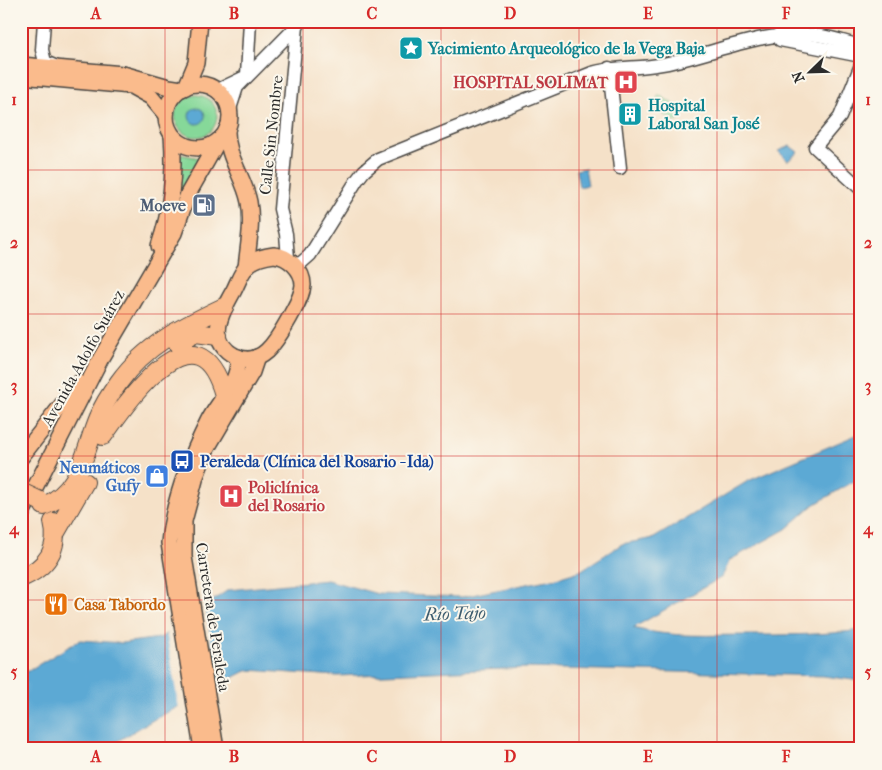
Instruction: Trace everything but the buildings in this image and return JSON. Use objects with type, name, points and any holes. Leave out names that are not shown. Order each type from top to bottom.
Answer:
[{"type":"highway","points":[[42,504],[63,495],[81,469],[102,410],[130,368],[170,334],[224,307]]},
{"type":"highway","points":[[55,534],[92,468],[116,405],[127,389],[163,352],[196,333],[218,336]]},
{"type":"highway","points":[[103,436],[128,400],[157,369],[182,355],[199,357],[211,365],[219,377],[224,395]]},
{"type":"highway","points":[[21,492],[42,504],[54,524],[55,534],[48,560],[28,575]]},
{"type":"main road","points":[[166,115],[171,100],[195,67],[200,21]]},
{"type":"main road","points":[[209,21],[205,72],[213,89],[227,104],[229,112],[215,143]]},
{"type":"main road","points":[[25,73],[57,67],[134,75],[179,88],[198,84],[213,89]]},
{"type":"main road","points":[[25,73],[131,86],[151,97],[166,115],[172,135],[183,144],[226,142],[249,202],[250,237],[246,268],[217,323],[218,336],[224,347],[238,357],[257,358]]},
{"type":"main road","name":"Avenida Adolfo Suárez","points":[[150,272],[164,233],[173,178],[172,135]]},
{"type":"main road","points":[[215,143],[237,172]]},
{"type":"main road","name":"Avenida Adolfo Suárez","points":[[21,515],[102,356],[174,233],[188,194],[215,143]]},
{"type":"main road","points":[[250,237],[254,249],[262,258]]},
{"type":"main road","points":[[246,268],[262,258],[274,255],[290,261]]},
{"type":"main road","name":"Carretera de Peraleda","points":[[177,558],[184,521],[196,476],[214,436],[252,372],[257,358],[270,349],[299,299],[302,280],[290,261]]},
{"type":"main road","points":[[22,455],[102,356]]},
{"type":"main road","name":"Carretera de Peraleda","points":[[216,749],[205,725],[171,523],[180,487],[209,420],[238,375],[238,357]]},
{"type":"main road","points":[[21,586],[28,575]]},
{"type":"main road","name":"Carretera de Peraleda","points":[[202,749],[205,725]]},
{"type":"street","points":[[44,21],[42,50],[45,62],[57,67]]},
{"type":"street","points":[[247,75],[250,21]]},
{"type":"street","points":[[229,112],[237,87],[247,75],[298,29]]},
{"type":"street","name":"Calle Sin Nombre","points":[[290,261],[280,209],[298,29]]},
{"type":"street","points":[[290,261],[301,262],[310,255],[356,180],[378,160],[592,73],[609,68],[650,67],[770,37],[809,34],[861,46]]},
{"type":"street","points":[[770,37],[861,56]]},
{"type":"street","points":[[25,73],[42,50]]},
{"type":"street","points":[[861,65],[840,117],[815,147],[861,189]]},
{"type":"street","points":[[609,68],[614,141],[620,168]]},
{"type":"street","points":[[213,89],[247,75]]},
{"type":"green space","points":[[200,95],[208,98],[214,104],[217,116],[214,128],[208,134],[192,137],[184,134],[178,128],[175,112],[178,104],[184,98]]},
{"type":"green space","points":[[659,95],[684,110],[677,122],[652,108]]},
{"type":"green space","points":[[179,154],[200,158],[177,206],[176,201]]},
{"type":"water","points":[[197,108],[205,116],[197,124],[189,116]]},
{"type":"water","points":[[790,146],[798,152],[788,161],[778,151]]},
{"type":"water","points":[[585,168],[588,185],[579,187],[576,170]]},
{"type":"water","name":"Río Tajo","points":[[861,433],[861,477],[812,506],[786,529],[730,560],[722,577],[633,628],[677,635],[806,634],[861,630],[861,681],[823,676],[526,668],[337,676],[248,670],[153,720],[104,749],[21,749],[21,675],[80,640],[122,643],[160,638],[228,590],[327,580],[378,594],[462,597],[557,578],[580,571],[622,544],[654,538],[748,481]]},
{"type":"pier","points":[[205,604],[219,688],[179,709],[166,631]]},
{"type":"place","name":"Yacimiento Arqueológico de la Vega Baja","points":[[411,48]]},
{"type":"place","name":"HOSPITAL SOLIMAT","points":[[626,82]]},
{"type":"place","name":"Hospital Laboral San José","points":[[630,114]]},
{"type":"place","name":"Moeve","points":[[204,205]]},
{"type":"place","name":"Peraleda (Clínica del Rosario - Ida)","points":[[182,461]]},
{"type":"place","name":"Neumáticos Gufy","points":[[157,476]]},
{"type":"place","name":"Policlínica del Rosario","points":[[231,496]]},
{"type":"place","name":"Casa Tabordo","points":[[56,604]]}]
